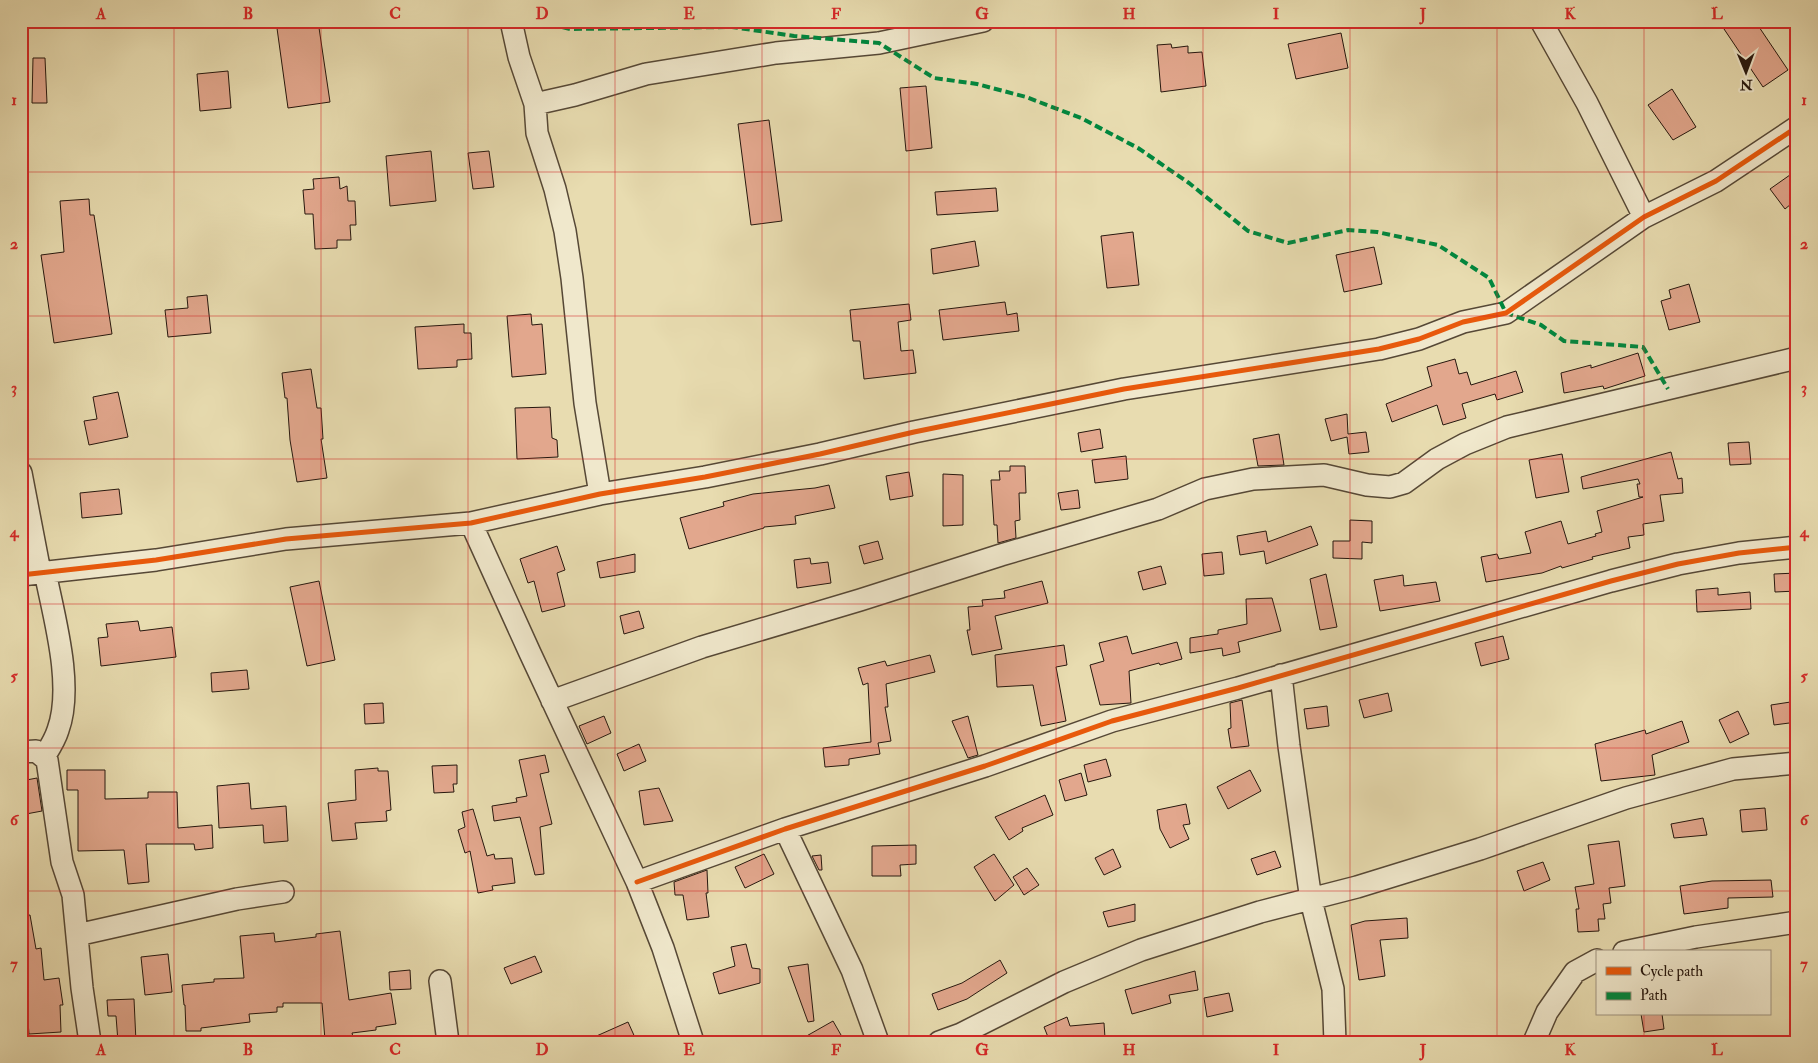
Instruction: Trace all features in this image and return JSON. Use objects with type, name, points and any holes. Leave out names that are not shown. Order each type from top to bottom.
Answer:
[{"type":"street","points":[[511,21],[535,104],[537,132],[556,189],[564,231],[572,278],[585,403],[600,494]]},
{"type":"street","points":[[535,104],[575,95],[646,74],[776,53],[879,43],[983,21]]},
{"type":"street","points":[[1541,21],[1587,103],[1644,217]]},
{"type":"street","points":[[35,573],[156,560],[286,539],[472,523],[600,494],[705,477],[791,460],[914,432],[1124,389],[1379,349],[1419,339],[1463,322],[1506,313],[1644,217],[1716,181],[1797,127]]},
{"type":"street","points":[[552,701],[702,647],[1158,509],[1205,489],[1253,479],[1324,475],[1367,485],[1390,487],[1404,483],[1438,459],[1458,448],[1508,427],[1797,358]]},
{"type":"street","points":[[21,473],[35,573],[61,655],[64,700],[58,731],[44,757]]},
{"type":"street","points":[[472,523],[552,701],[637,882],[663,948],[694,1042]]},
{"type":"street","points":[[637,882],[785,829],[985,766],[1112,722],[1281,676],[1611,581],[1678,564],[1739,552],[1797,547]]},
{"type":"street","points":[[1281,676],[1288,746],[1311,900],[1333,989],[1335,1042]]},
{"type":"street","points":[[21,752],[36,751],[47,760],[62,862],[73,895],[90,1042]]},
{"type":"street","points":[[939,1042],[961,1034],[1064,982],[1141,950],[1260,912],[1357,887],[1480,849],[1626,798],[1733,769],[1797,763]]},
{"type":"street","points":[[785,829],[852,970],[878,1042]]},
{"type":"street","points":[[77,935],[199,907],[283,892]]},
{"type":"street","points":[[1633,950],[1696,936],[1797,922]]},
{"type":"street","points":[[1534,1042],[1546,1012],[1575,972],[1596,961]]},
{"type":"street","points":[[440,981],[448,1042]]},
{"type":"building","points":[[276,21],[318,21],[330,102],[288,108]]},
{"type":"building","points":[[1736,21],[1755,21],[1788,70],[1763,87],[1724,29]]},
{"type":"building","points":[[1341,33],[1348,68],[1296,79],[1288,44]]},
{"type":"building","points":[[1171,44],[1172,48],[1188,46],[1188,53],[1202,52],[1206,86],[1161,92],[1157,45]]},
{"type":"building","points":[[33,58],[45,58],[47,103],[32,103]]},
{"type":"building","points":[[228,71],[231,108],[200,111],[197,74]]},
{"type":"building","points":[[926,86],[932,148],[906,151],[900,88]]},
{"type":"building","points":[[1672,89],[1696,127],[1673,140],[1648,105]]},
{"type":"building","points":[[769,120],[782,221],[751,225],[738,124]]},
{"type":"building","points":[[431,151],[436,201],[390,206],[386,156]]},
{"type":"building","points":[[489,151],[494,187],[473,189],[468,153]]},
{"type":"building","points":[[1797,170],[1797,199],[1785,209],[1770,189]]},
{"type":"building","points":[[339,177],[340,189],[347,186],[348,201],[355,201],[356,225],[350,225],[351,240],[337,240],[337,248],[315,249],[313,214],[305,214],[303,190],[314,189],[313,179]]},
{"type":"building","points":[[996,188],[998,211],[937,215],[935,192]]},
{"type":"building","points":[[89,199],[90,215],[94,215],[112,334],[54,343],[41,255],[64,252],[60,201]]},
{"type":"building","points":[[1133,232],[1139,285],[1107,288],[1101,236]]},
{"type":"building","points":[[975,241],[979,266],[933,274],[931,249]]},
{"type":"building","points":[[1374,247],[1382,284],[1344,292],[1336,255]]},
{"type":"building","points":[[1689,284],[1700,322],[1669,330],[1661,301],[1671,298],[1669,290]]},
{"type":"building","points":[[207,295],[211,333],[168,337],[165,310],[188,308],[187,297]]},
{"type":"building","points":[[1005,302],[1007,315],[1017,313],[1019,331],[943,340],[939,310]]},
{"type":"building","points":[[909,304],[911,320],[898,322],[901,351],[913,350],[916,373],[864,379],[860,341],[853,341],[850,310]]},
{"type":"building","points":[[531,314],[532,325],[542,324],[546,374],[512,377],[507,316]]},
{"type":"building","points":[[464,324],[464,333],[471,333],[472,359],[457,360],[457,367],[418,369],[415,327]]},
{"type":"building","points":[[1638,353],[1645,376],[1604,389],[1603,386],[1564,393],[1561,373],[1591,365],[1591,368]]},
{"type":"building","points":[[1455,359],[1459,374],[1467,372],[1471,385],[1516,371],[1523,392],[1497,400],[1495,394],[1462,404],[1466,418],[1443,425],[1437,405],[1392,422],[1386,404],[1432,386],[1427,367]]},
{"type":"building","points":[[311,369],[317,408],[321,408],[323,439],[321,439],[327,478],[297,482],[290,440],[287,398],[285,398],[282,373]]},
{"type":"building","points":[[118,392],[128,437],[89,445],[84,421],[97,419],[93,397]]},
{"type":"building","points":[[550,407],[552,438],[557,440],[558,457],[517,459],[515,408]]},
{"type":"building","points":[[1347,414],[1348,434],[1366,432],[1369,452],[1349,454],[1347,437],[1331,441],[1325,419]]},
{"type":"building","points":[[1100,429],[1103,448],[1081,452],[1078,433]]},
{"type":"building","points":[[1279,434],[1284,465],[1258,466],[1253,439]]},
{"type":"building","points":[[1749,442],[1751,464],[1730,465],[1728,443]]},
{"type":"building","points":[[1671,452],[1678,479],[1682,478],[1683,493],[1660,495],[1664,521],[1643,524],[1644,535],[1628,537],[1630,548],[1592,557],[1593,559],[1562,568],[1561,566],[1542,573],[1486,582],[1481,557],[1497,554],[1499,559],[1531,553],[1525,532],[1561,521],[1568,544],[1596,536],[1595,534],[1602,532],[1597,511],[1643,497],[1639,497],[1637,484],[1640,484],[1638,479],[1583,489],[1581,477]]},
{"type":"building","points":[[1562,454],[1569,492],[1536,498],[1529,460]]},
{"type":"building","points":[[1126,456],[1128,479],[1095,483],[1092,460]]},
{"type":"building","points":[[1010,466],[1025,466],[1026,493],[1019,493],[1020,520],[1015,521],[1016,538],[998,543],[997,525],[994,525],[991,480],[1000,480],[999,471],[1010,471]]},
{"type":"building","points":[[909,472],[913,496],[890,500],[886,476]]},
{"type":"building","points":[[943,474],[963,475],[963,525],[943,526]]},
{"type":"building","points":[[829,485],[835,508],[795,516],[796,524],[764,527],[689,549],[680,518],[724,506],[723,502],[753,494]]},
{"type":"building","points":[[119,489],[122,514],[82,518],[80,493]]},
{"type":"building","points":[[1078,490],[1080,508],[1061,510],[1058,493]]},
{"type":"building","points":[[1350,520],[1372,521],[1372,543],[1362,542],[1362,559],[1333,558],[1333,541],[1350,541]]},
{"type":"building","points":[[1311,526],[1318,545],[1266,564],[1264,551],[1240,555],[1237,536],[1266,531],[1268,542]]},
{"type":"building","points":[[878,541],[883,559],[864,564],[859,546]]},
{"type":"building","points":[[557,546],[565,570],[557,573],[565,606],[542,612],[534,581],[528,583],[520,559]]},
{"type":"building","points":[[1222,552],[1224,574],[1204,576],[1202,554]]},
{"type":"building","points":[[635,554],[635,572],[600,578],[597,562]]},
{"type":"building","points":[[810,558],[811,564],[828,562],[831,583],[797,588],[794,560]]},
{"type":"building","points":[[1161,566],[1166,584],[1143,590],[1138,572]]},
{"type":"building","points":[[1797,573],[1797,591],[1775,592],[1774,574]]},
{"type":"building","points":[[1326,574],[1337,627],[1320,630],[1310,579]]},
{"type":"building","points":[[1403,575],[1404,586],[1436,582],[1440,601],[1380,611],[1374,580]]},
{"type":"building","points":[[319,581],[335,660],[307,666],[290,587]]},
{"type":"building","points":[[1042,581],[1048,603],[995,616],[1002,649],[972,655],[967,630],[970,630],[968,607],[983,606],[982,600],[1005,598],[1004,591]]},
{"type":"building","points":[[1718,588],[1718,595],[1750,592],[1751,609],[1697,612],[1696,590]]},
{"type":"building","points":[[1272,598],[1281,631],[1238,642],[1240,652],[1223,656],[1222,648],[1190,653],[1190,638],[1218,634],[1218,630],[1247,624],[1246,599]]},
{"type":"building","points":[[639,611],[644,628],[624,634],[620,616]]},
{"type":"building","points":[[138,621],[140,631],[172,627],[176,657],[101,666],[98,638],[108,637],[106,624]]},
{"type":"building","points":[[1127,636],[1132,654],[1177,642],[1182,659],[1129,671],[1131,703],[1100,705],[1090,665],[1104,661],[1099,643]]},
{"type":"building","points":[[1503,636],[1509,659],[1481,666],[1475,643]]},
{"type":"building","points":[[1064,645],[1067,665],[1056,667],[1066,721],[1041,726],[1033,685],[997,687],[995,655]]},
{"type":"building","points":[[930,655],[935,672],[886,684],[888,707],[885,707],[891,741],[878,743],[880,754],[849,759],[849,765],[825,767],[823,748],[871,742],[868,683],[863,685],[858,668],[885,661],[887,666]]},
{"type":"building","points":[[247,670],[249,689],[212,692],[211,673]]},
{"type":"building","points":[[1388,693],[1392,711],[1364,718],[1359,700]]},
{"type":"building","points":[[1242,700],[1249,746],[1231,748],[1228,729],[1231,728],[1230,703]]},
{"type":"building","points":[[1797,701],[1797,722],[1774,725],[1771,705]]},
{"type":"building","points":[[383,703],[384,723],[365,724],[364,704]]},
{"type":"building","points":[[1327,706],[1329,726],[1307,729],[1304,709]]},
{"type":"building","points":[[1738,711],[1749,734],[1730,743],[1719,720]]},
{"type":"building","points":[[604,716],[611,733],[587,744],[579,726]]},
{"type":"building","points":[[968,716],[978,755],[968,758],[952,721]]},
{"type":"building","points":[[1682,721],[1689,742],[1652,755],[1655,775],[1601,781],[1595,744],[1645,730],[1646,734]]},
{"type":"building","points":[[639,744],[646,761],[624,771],[617,754]]},
{"type":"building","points":[[545,755],[549,772],[540,774],[552,824],[540,827],[544,874],[535,875],[520,817],[494,821],[492,806],[517,802],[516,798],[527,796],[519,760]]},
{"type":"building","points":[[1106,759],[1111,776],[1088,782],[1084,765]]},
{"type":"building","points":[[457,765],[457,784],[453,784],[454,792],[434,793],[432,766]]},
{"type":"building","points":[[378,768],[378,771],[388,771],[391,810],[386,811],[387,821],[355,823],[357,839],[332,841],[328,803],[356,800],[355,770]]},
{"type":"building","points":[[67,770],[105,770],[105,799],[148,798],[148,792],[177,792],[178,828],[212,825],[213,848],[195,850],[194,844],[146,844],[149,882],[128,884],[124,850],[78,851],[78,790],[67,790]]},
{"type":"building","points":[[1250,770],[1261,791],[1228,809],[1217,787]]},
{"type":"building","points":[[1081,773],[1087,795],[1065,801],[1059,780]]},
{"type":"building","points":[[37,778],[42,811],[26,814],[21,781]]},
{"type":"building","points":[[249,783],[251,809],[286,806],[288,841],[264,843],[263,825],[219,828],[217,786]]},
{"type":"building","points":[[659,788],[673,821],[644,825],[639,791]]},
{"type":"building","points":[[1045,795],[1053,815],[1022,828],[1023,831],[1009,840],[995,817]]},
{"type":"building","points":[[1186,804],[1190,824],[1183,825],[1189,839],[1170,848],[1160,829],[1157,810]]},
{"type":"building","points":[[1765,808],[1767,830],[1742,832],[1740,810]]},
{"type":"building","points":[[473,809],[487,856],[494,854],[495,859],[512,858],[515,883],[492,886],[493,890],[478,893],[470,851],[465,853],[458,830],[465,827],[462,812]]},
{"type":"building","points":[[1703,818],[1707,835],[1674,838],[1671,824]]},
{"type":"building","points":[[1619,841],[1625,886],[1609,888],[1611,903],[1603,904],[1605,919],[1598,919],[1599,931],[1578,932],[1576,909],[1579,909],[1575,887],[1594,884],[1588,845]]},
{"type":"building","points":[[916,845],[916,864],[900,865],[901,876],[872,876],[872,846]]},
{"type":"building","points":[[1113,849],[1121,867],[1104,875],[1095,858]]},
{"type":"building","points":[[1275,851],[1281,867],[1257,875],[1251,859]]},
{"type":"building","points":[[764,854],[774,874],[745,888],[735,867]]},
{"type":"building","points":[[994,854],[1014,885],[995,901],[974,867]]},
{"type":"building","points":[[821,855],[822,870],[819,870],[812,856]]},
{"type":"building","points":[[1543,862],[1550,880],[1524,891],[1517,871]]},
{"type":"building","points":[[1027,868],[1039,885],[1024,895],[1013,877]]},
{"type":"building","points":[[707,870],[708,893],[706,893],[709,917],[687,920],[683,895],[675,895],[674,882]]},
{"type":"building","points":[[1771,880],[1773,897],[1728,898],[1728,908],[1684,914],[1680,886],[1712,881]]},
{"type":"building","points":[[1135,904],[1135,921],[1108,927],[1103,912]]},
{"type":"building","points":[[30,915],[36,949],[41,948],[44,980],[59,978],[63,1005],[60,1005],[61,1032],[29,1034],[27,1010],[21,1011],[21,916]]},
{"type":"building","points":[[1407,918],[1408,938],[1380,940],[1385,976],[1359,980],[1351,925],[1365,921]]},
{"type":"building","points":[[340,931],[349,1000],[391,993],[396,1024],[376,1027],[376,1030],[352,1033],[353,1037],[325,1040],[322,1003],[283,1003],[283,1007],[277,1007],[277,1012],[249,1014],[250,1022],[201,1028],[201,1031],[186,1031],[182,985],[214,982],[214,979],[244,978],[240,936],[274,933],[275,942],[316,937],[316,934]]},
{"type":"building","points":[[746,944],[752,968],[760,969],[760,983],[719,994],[713,973],[735,966],[731,947]]},
{"type":"building","points":[[168,954],[172,992],[145,995],[141,957]]},
{"type":"building","points":[[535,956],[542,972],[511,984],[504,968]]},
{"type":"building","points":[[1000,960],[1007,973],[967,999],[938,1010],[932,994],[962,983]]},
{"type":"building","points":[[808,964],[814,1021],[808,1022],[788,967]]},
{"type":"building","points":[[410,970],[411,989],[390,990],[389,972]]},
{"type":"building","points":[[1195,971],[1198,990],[1169,995],[1171,1003],[1132,1014],[1125,990]]},
{"type":"building","points":[[1229,993],[1233,1011],[1207,1017],[1204,998]]},
{"type":"building","points":[[134,999],[136,1042],[118,1042],[116,1016],[108,1016],[107,1000]]},
{"type":"building","points":[[1641,1016],[1662,1016],[1664,1029],[1644,1032]]},
{"type":"building","points":[[1067,1017],[1070,1026],[1104,1023],[1105,1038],[1075,1042],[1050,1042],[1044,1027]]},
{"type":"building","points":[[833,1021],[845,1042],[796,1042]]},
{"type":"building","points":[[628,1022],[637,1042],[583,1042]]},
{"type":"marked path","points":[[539,21],[570,29],[732,27],[794,36],[879,43],[934,78],[977,84],[1026,97],[1081,118],[1138,148],[1189,183],[1248,231],[1288,243],[1348,230],[1377,232],[1438,245],[1489,278],[1506,313],[1541,325],[1564,341],[1643,347],[1668,389]]},
{"type":"cycle path","points":[[21,575],[156,560],[286,539],[471,523],[600,494],[705,477],[820,454],[914,432],[1124,389],[1379,349],[1419,339],[1463,322],[1506,313],[1644,217],[1716,181],[1797,127]]},
{"type":"cycle path","points":[[637,882],[785,829],[985,766],[1112,721],[1238,688],[1611,581],[1678,564],[1739,553],[1797,547]]}]
